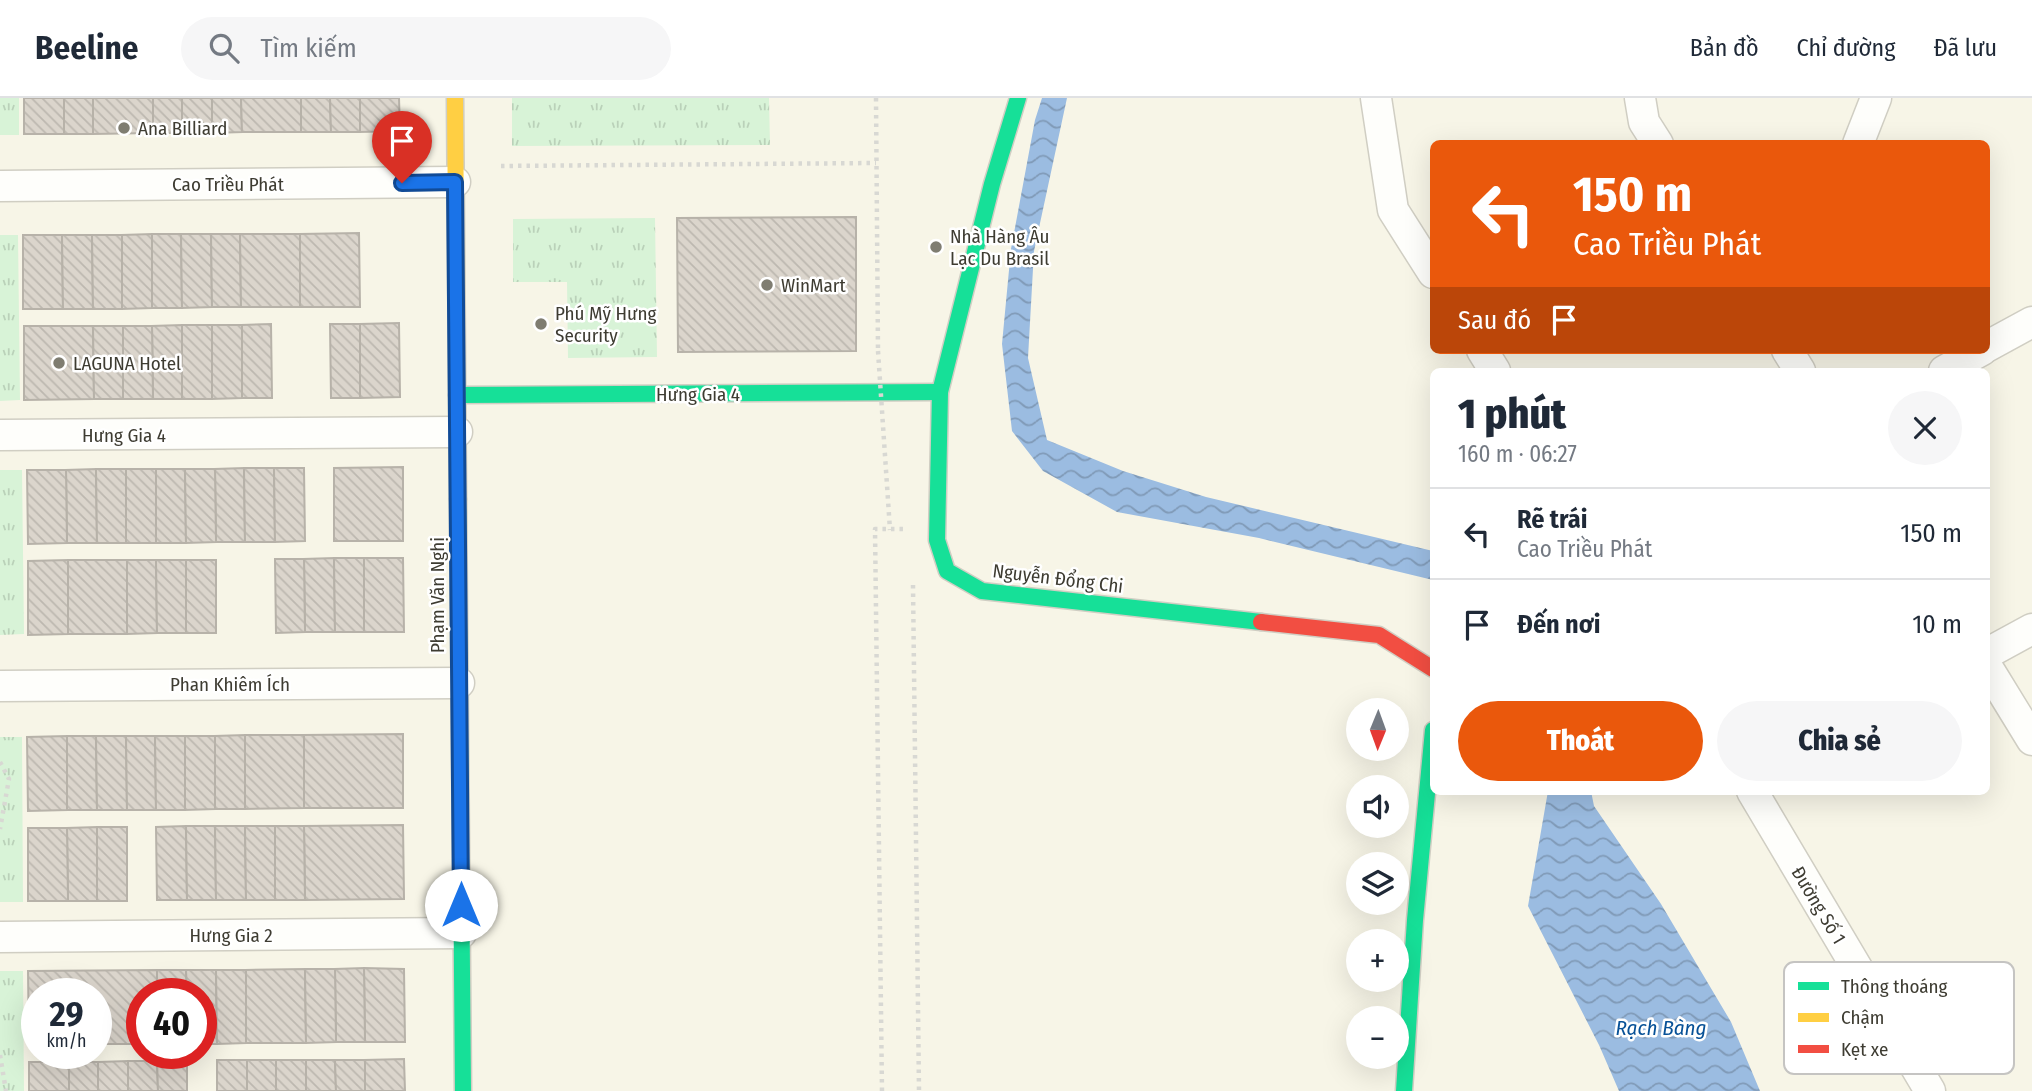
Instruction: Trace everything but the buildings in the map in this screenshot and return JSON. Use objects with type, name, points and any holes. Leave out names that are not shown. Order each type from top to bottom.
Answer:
[{"type":"street","name":"Phạm Văn Nghị","points":[[455,98],[463,1091]]},
{"type":"street","name":"Nguyễn Đổng Chi","points":[[1018,98],[992,184],[940,392],[937,540],[947,571],[982,591],[1379,635],[1430,667]]},
{"type":"street","points":[[1376,98],[1393,210],[1430,268]]},
{"type":"street","points":[[1640,98],[1644,122],[1655,140]]},
{"type":"street","points":[[1860,140],[1876,98]]},
{"type":"street","name":"Cao Triều Phát","points":[[0,186],[455,182]]},
{"type":"street","points":[[1990,345],[2032,322]]},
{"type":"street","name":"Hưng Gia 4","points":[[457,395],[940,392]]},
{"type":"street","name":"Hưng Gia 4","points":[[0,435],[457,432]]},
{"type":"street","points":[[1990,652],[2032,629]]},
{"type":"street","points":[[1990,672],[2032,740]]},
{"type":"street","name":"Phan Khiêm Ích","points":[[0,686],[459,682]]},
{"type":"street","points":[[1404,1091],[1415,920],[1430,762]]},
{"type":"street","name":"Đường Số 1","points":[[1754,795],[1853,962]]},
{"type":"street","name":"Hưng Gia 2","points":[[0,937],[461,933]]},
{"type":"street","name":"Đường Số 1","points":[[1920,1074],[1930,1091]]},
{"type":"path","points":[[876,98],[878,351],[890,530]]},
{"type":"path","points":[[501,166],[876,163]]},
{"type":"path","points":[[882,1091],[875,529],[912,528]]},
{"type":"path","points":[[913,583],[919,1091]]},
{"type":"path","points":[[0,762],[9,779],[0,829]]},
{"type":"path","points":[[0,1055],[6,1091]]},
{"type":"green space","points":[[0,98],[19,98],[19,135],[0,135]]},
{"type":"green space","points":[[512,98],[769,98],[770,145],[512,146]]},
{"type":"green space","points":[[655,218],[657,357],[568,358],[567,282],[513,282],[513,219]]},
{"type":"green space","points":[[0,235],[18,235],[20,400],[0,401]]},
{"type":"green space","points":[[0,470],[22,470],[24,634],[0,635]]},
{"type":"green space","points":[[0,737],[22,737],[23,902],[0,902]]},
{"type":"green space","points":[[0,971],[23,971],[21,1069],[24,1069],[24,1091],[0,1091]]},
{"type":"water","points":[[1042,98],[1067,98],[1034,251],[1028,358],[1047,440],[1123,471],[1206,497],[1430,550],[1430,579],[1259,538],[1117,512],[1043,471],[1012,431],[1002,344],[1011,249],[1035,120]]},
{"type":"water","name":"Rạch Bàng","points":[[1547,795],[1592,795],[1594,806],[1661,904],[1731,1022],[1760,1091],[1619,1091],[1599,1045],[1528,906]]},
{"type":"traffic: fast","points":[[1018,98],[992,184],[940,392],[937,540],[947,571],[982,591],[1261,622]]},
{"type":"traffic: fast","points":[[457,395],[940,392]]},
{"type":"traffic: fast","points":[[458,499],[463,1091]]},
{"type":"traffic: fast","points":[[1404,1091],[1415,920],[1430,762]]},
{"type":"traffic: slow","points":[[455,98],[458,499]]},
{"type":"traffic: jam","points":[[1261,622],[1379,635],[1430,667]]},
{"type":"place","name":"Ana Billiard","points":[[124,128]]},
{"type":"place","name":"Nhà Hàng Âu Lạc Du Brasil","points":[[936,247]]},
{"type":"place","name":"WinMart","points":[[767,285]]},
{"type":"place","name":"Phú Mỹ Hưng Security","points":[[541,324]]},
{"type":"place","name":"LAGUNA Hotel","points":[[59,363]]},
{"type":"route","points":[[402,183],[455,182],[461,905]]}]
